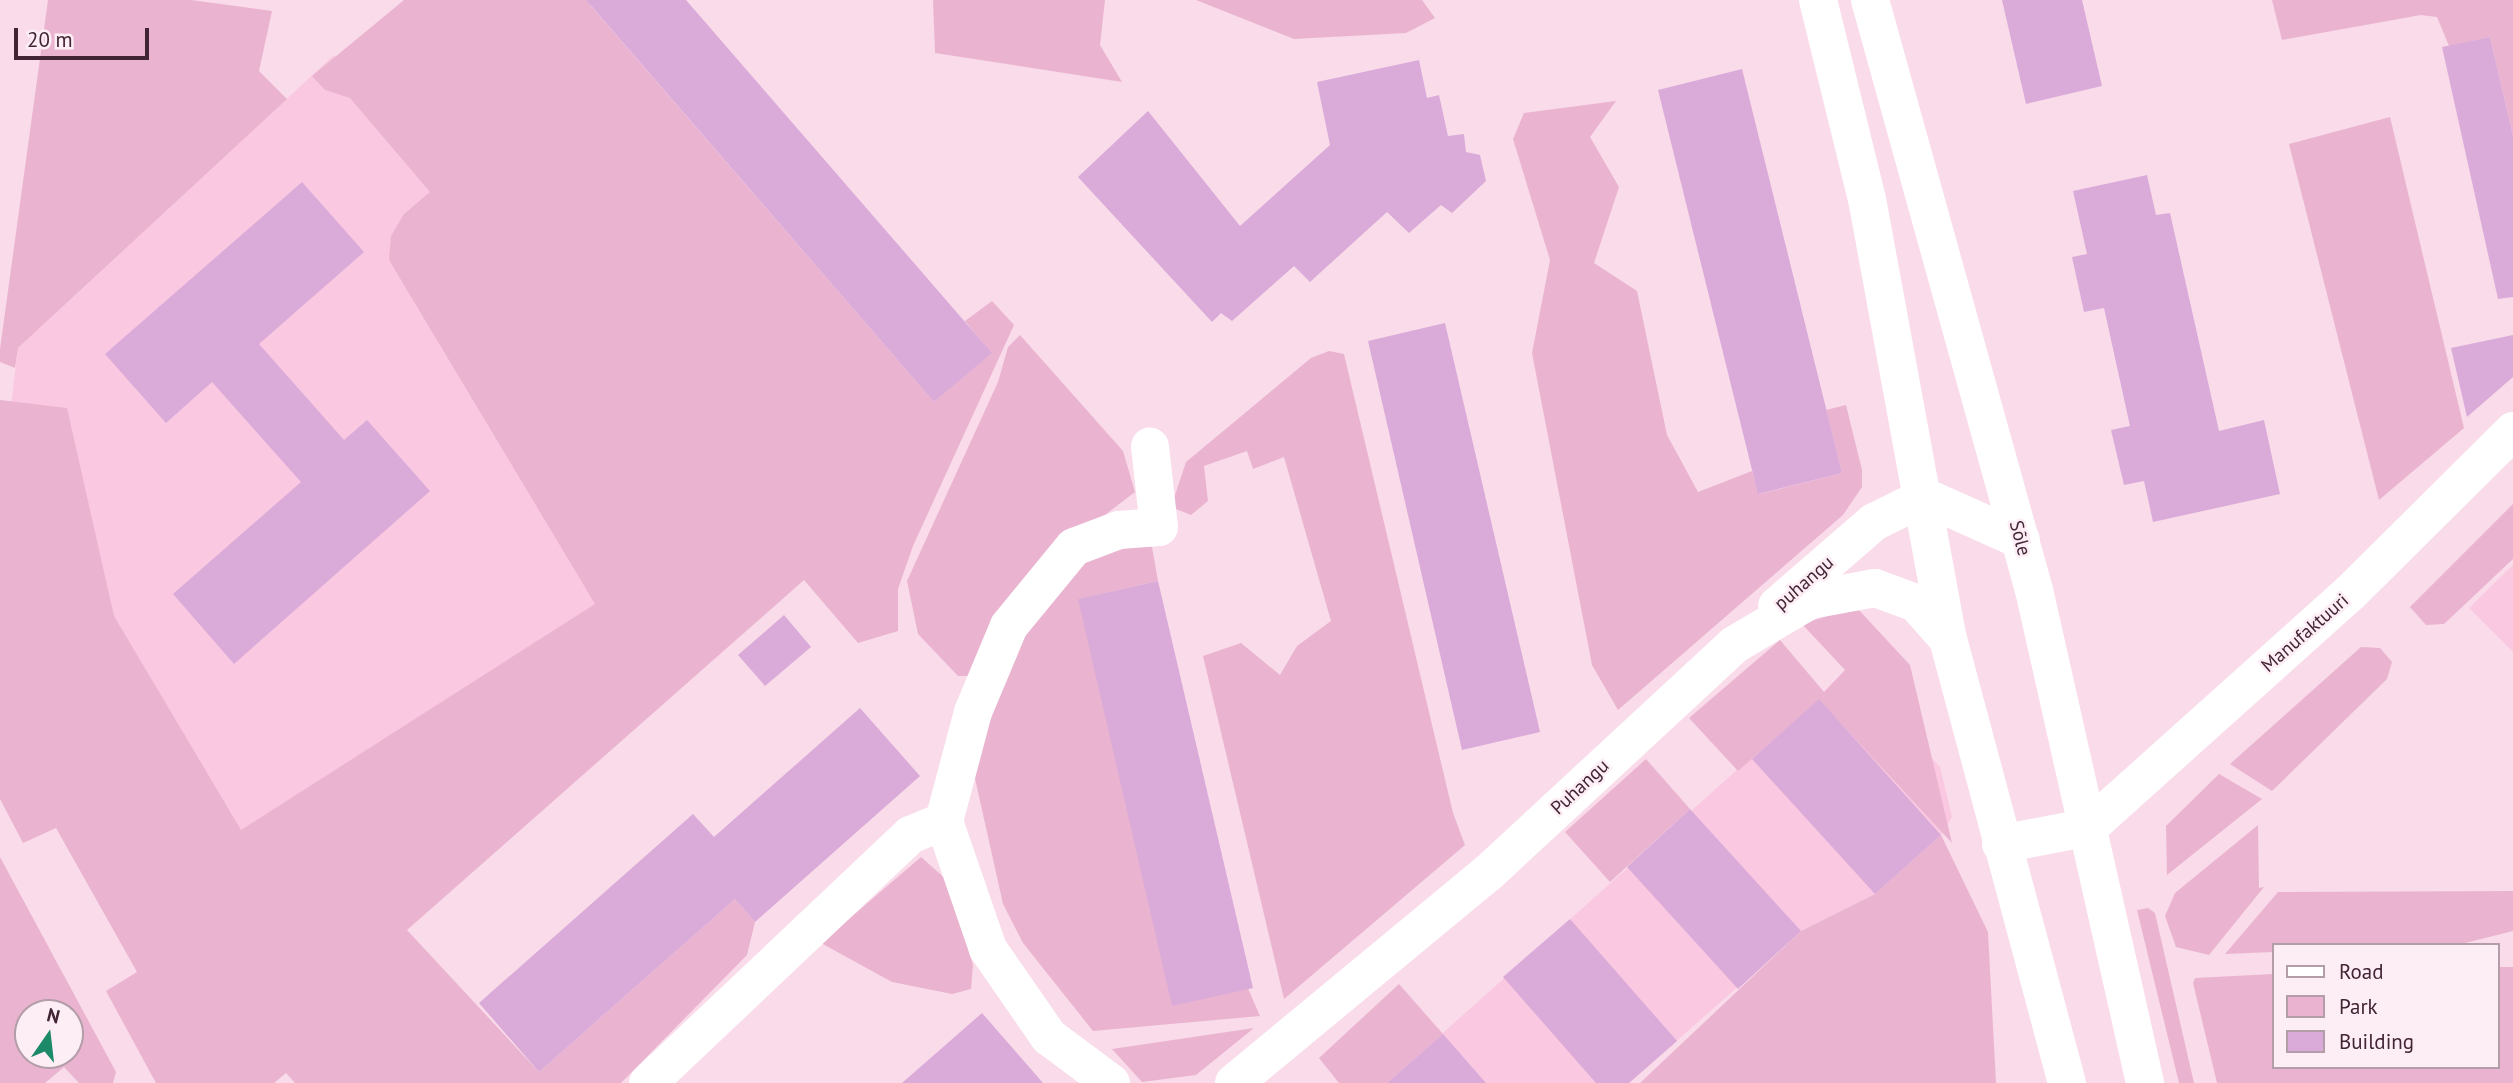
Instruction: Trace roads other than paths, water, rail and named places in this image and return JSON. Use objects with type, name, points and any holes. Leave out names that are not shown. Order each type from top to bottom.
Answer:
[{"type":"street","points":[[1818,0],[1867,199],[1925,497],[1948,639],[2067,1083]]},
{"type":"street","name":"Sõle","points":[[1870,0],[2021,540],[2090,827],[2145,1083]]},
{"type":"street","name":"Manufaktuuri","points":[[2090,827],[2350,593],[2513,431]]},
{"type":"street","points":[[1111,1083],[1049,1038],[988,949],[944,821],[973,712],[1009,626],[1074,547],[1119,530],[1159,527],[1150,447]]},
{"type":"street","points":[[1925,497],[2021,540]]},
{"type":"street","name":"puhangu","points":[[1734,645],[1874,522],[1925,497]]},
{"type":"street","name":"Puhangu","points":[[1234,1083],[1488,873],[1734,645],[1810,600],[1875,588],[1916,603],[1948,639]]},
{"type":"street","points":[[648,1083],[910,835],[944,821]]},
{"type":"street","points":[[2001,844],[2090,827]]}]
